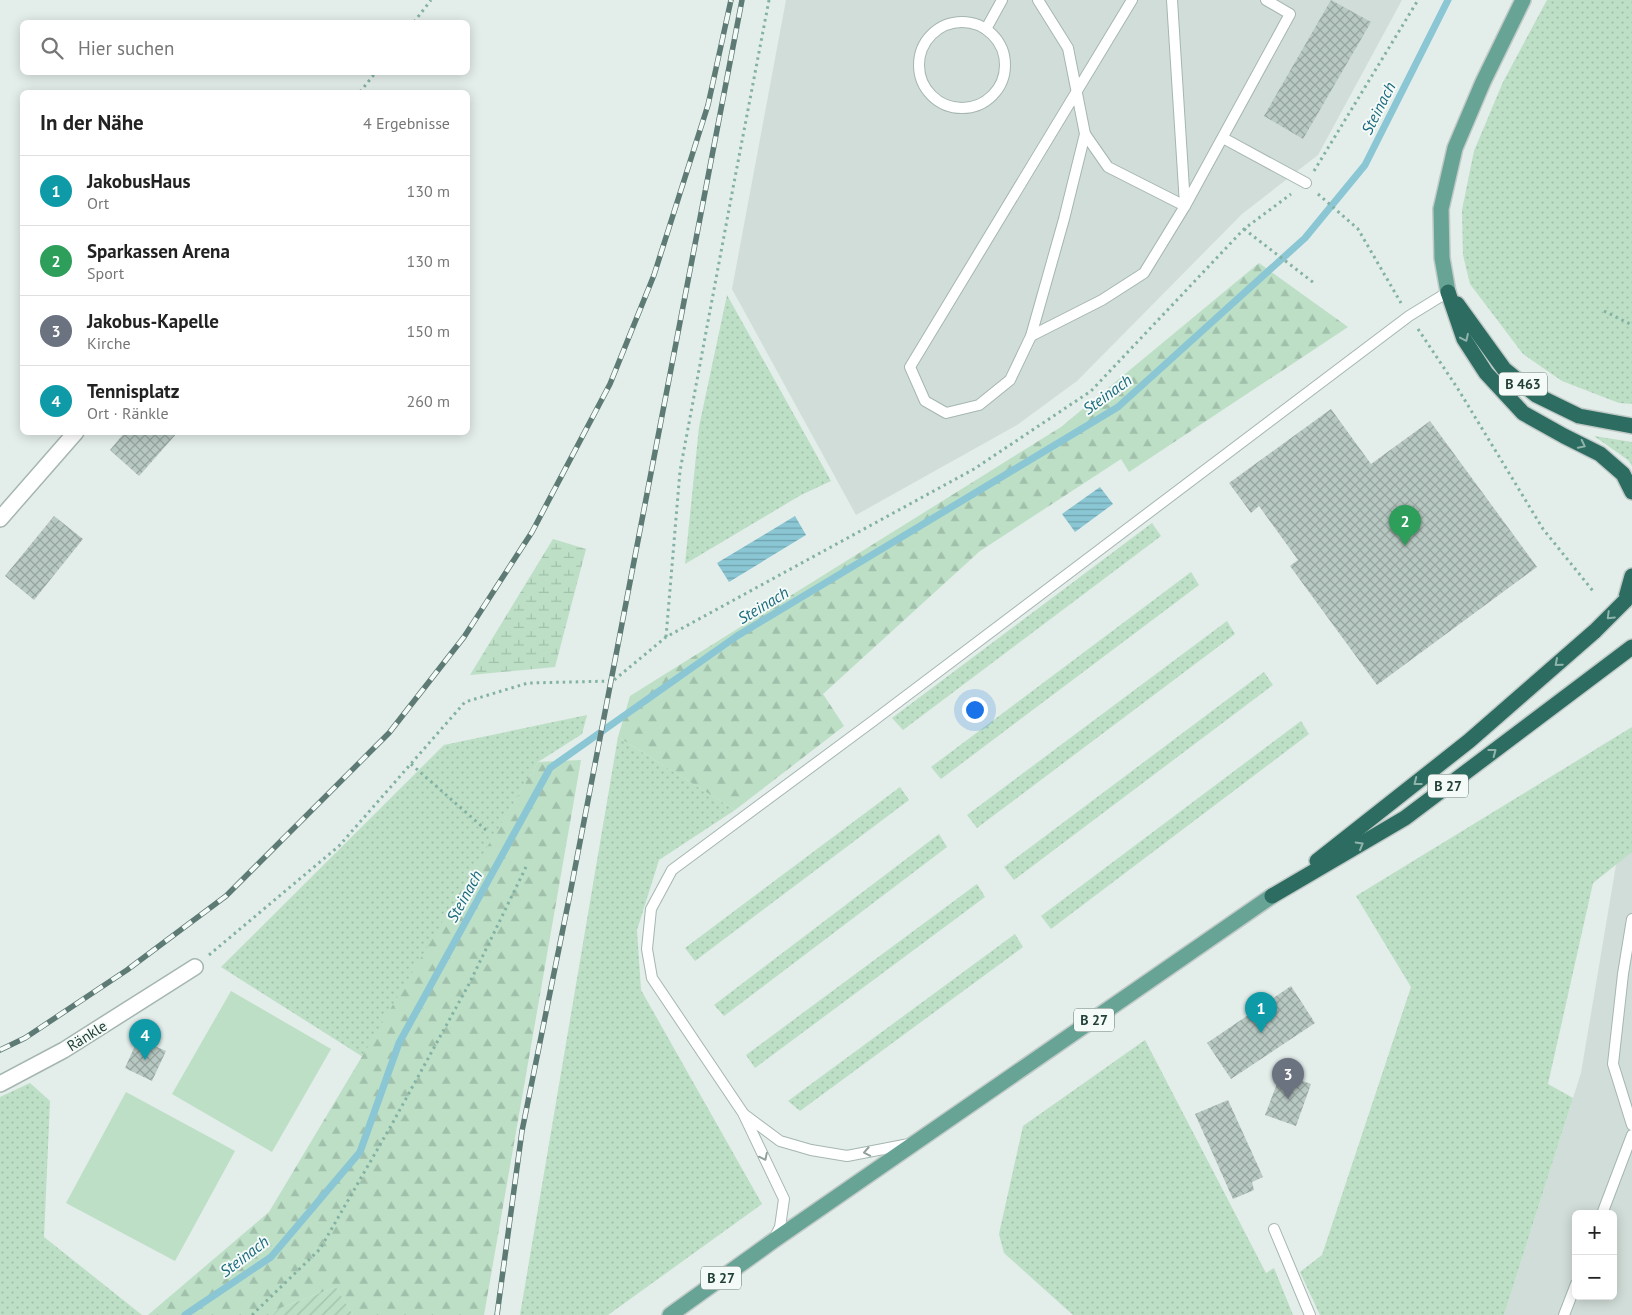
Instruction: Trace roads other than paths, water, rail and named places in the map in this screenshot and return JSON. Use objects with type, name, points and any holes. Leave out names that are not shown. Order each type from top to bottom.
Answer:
[{"type":"highway","name":"B 463","points":[[1448,292],[1504,369],[1536,396],[1580,416],[1632,426]]},
{"type":"highway","points":[[1448,292],[1464,339],[1486,373],[1523,412],[1600,454],[1623,474],[1632,492]]},
{"type":"highway","points":[[1628,597],[1632,576]]},
{"type":"highway","name":"B 27","points":[[1272,896],[1469,741],[1594,631],[1628,597]]},
{"type":"highway","name":"B 27","points":[[1272,896],[1405,818],[1632,647]]},
{"type":"main road","name":"B 463","points":[[1448,292],[1442,258],[1441,209],[1454,148],[1483,82],[1523,0]]},
{"type":"main road","name":"B 27","points":[[670,1315],[1272,896]]},
{"type":"street","points":[[0,519],[73,435]]},
{"type":"street","name":"Ränkle","points":[[0,1084],[64,1050],[196,967]]},
{"type":"lane","points":[[986,29],[1002,0]]},
{"type":"lane","points":[[1038,0],[1068,48],[1085,134],[1108,167],[1185,206]]},
{"type":"lane","points":[[1085,134],[1064,219],[1031,336],[1010,380],[979,406],[946,413],[925,401],[910,366],[1132,0]]},
{"type":"lane","points":[[1172,0],[1185,206]]},
{"type":"lane","points":[[1031,336],[1102,300],[1144,273],[1185,206],[1290,14],[1266,0]]},
{"type":"lane","points":[[954,22],[971,23],[986,29],[998,42],[1004,57],[1004,74],[998,89],[985,101],[970,107],[953,107],[938,100],[926,88],[919,73],[919,56],[926,40],[938,29],[954,22]]},
{"type":"lane","points":[[1223,138],[1306,183]]},
{"type":"lane","points":[[773,1242],[780,1227],[784,1199],[743,1113],[652,978],[646,949],[651,909],[672,870],[873,721],[1409,316],[1448,292]]},
{"type":"lane","points":[[1632,919],[1623,974],[1613,1064],[1632,1125]]},
{"type":"lane","points":[[743,1113],[780,1141],[811,1150],[847,1156],[915,1144]]},
{"type":"lane","points":[[1604,1210],[1632,1135]]},
{"type":"lane","points":[[1274,1229],[1310,1315]]},
{"type":"lane","points":[[1564,1315],[1572,1294]]},
{"type":"water","points":[[1100,487],[1113,504],[1075,532],[1062,514]]},
{"type":"water","points":[[795,516],[806,535],[729,582],[717,563]]},
{"type":"waterway","name":"Steinach","points":[[185,1315],[271,1257],[360,1152],[399,1043],[550,768],[737,636],[1118,407],[1305,238],[1365,165],[1448,0]]},
{"type":"railway","points":[[0,1050],[25,1038],[127,970],[226,896],[389,733],[464,637],[532,532],[610,384],[654,275],[708,105],[731,0]]},
{"type":"railway","points":[[497,1315],[522,1131],[570,894],[742,0]]},
{"type":"place","name":"Sparkassen Arena","points":[[1405,546]]},
{"type":"place","name":"JakobusHaus","points":[[1261,1033]]},
{"type":"place","name":"Tennisplatz","points":[[145,1060]]},
{"type":"place","name":"Jakobus-Kapelle","points":[[1288,1099]]}]
